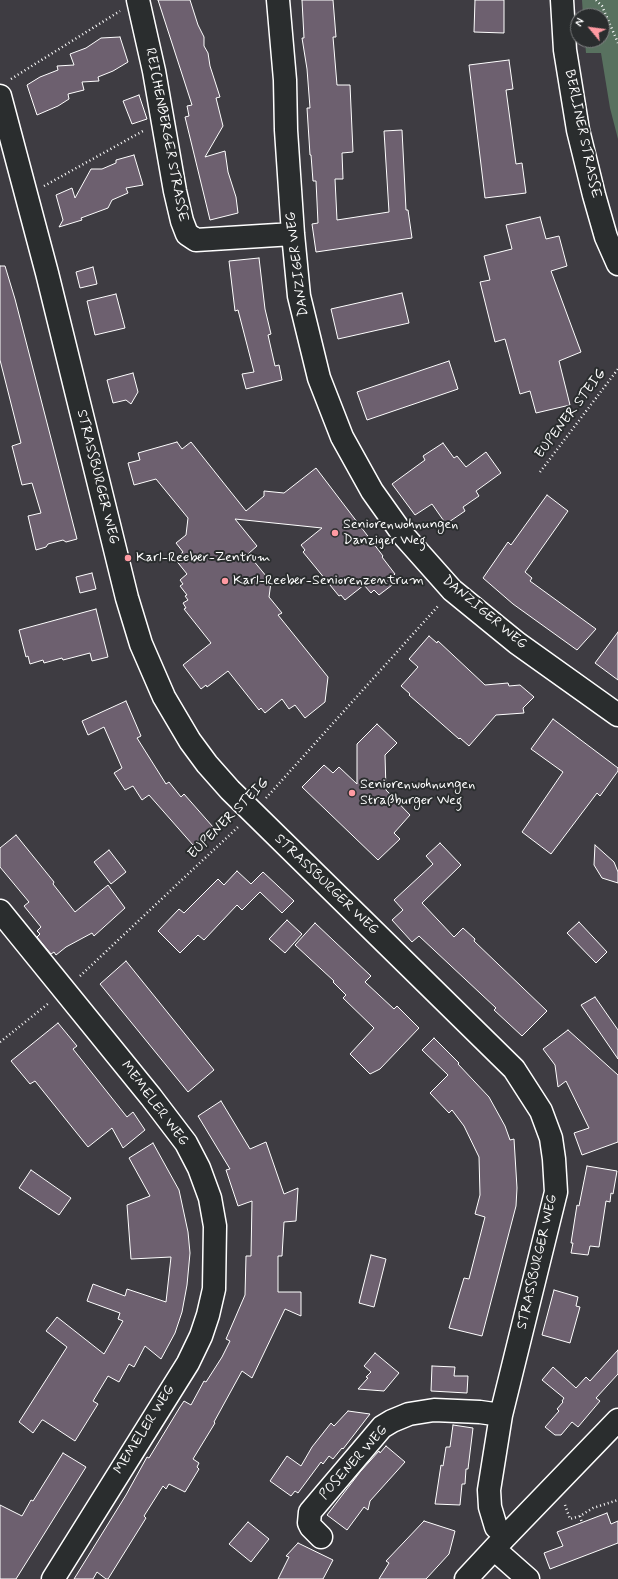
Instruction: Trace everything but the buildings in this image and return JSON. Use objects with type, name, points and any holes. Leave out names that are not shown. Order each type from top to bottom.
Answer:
[{"type":"street","name":"REICHENBERGER STRASSE","points":[[138,0],[154,71],[175,191],[182,221],[187,234],[196,240],[293,234]]},
{"type":"street","name":"DANZIGER WEG","points":[[278,0],[285,80],[286,130],[293,234],[299,296],[308,338],[319,378],[342,437],[372,491],[404,536],[452,590],[512,638],[618,715]]},
{"type":"street","name":"BERLINER STRASSE","points":[[562,0],[565,50],[578,130],[606,237],[618,264]]},
{"type":"street","name":"STRASSBURGER WEG","points":[[3,89],[26,196],[47,273],[127,598],[141,644],[164,697],[190,741],[207,764],[253,814],[514,1068],[541,1111],[552,1145],[556,1192],[501,1415],[489,1490],[490,1507],[500,1542],[528,1579]]},
{"type":"street","name":"MEMELER WEG","points":[[0,911],[155,1102],[186,1143],[199,1168],[210,1198],[215,1226],[216,1247],[214,1289],[201,1336],[188,1363],[53,1579]]},
{"type":"street","name":"POSENER WEG","points":[[321,1537],[309,1523],[310,1512],[382,1427],[409,1414],[434,1410],[480,1412],[501,1415]]},
{"type":"street","points":[[466,1579],[618,1420]]},
{"type":"path","points":[[596,0],[602,6],[618,43]]},
{"type":"path","points":[[3,89],[115,14]]},
{"type":"path","points":[[26,196],[150,127],[162,122]]},
{"type":"path","name":"EUPENER STEIG","points":[[540,472],[618,368]]},
{"type":"path","name":"EUPENER STEIG","points":[[0,1042],[64,991],[253,814],[452,590]]},
{"type":"path","points":[[563,1500],[570,1519],[580,1516],[593,1508],[618,1500]]},
{"type":"path","points":[[580,1516],[582,1523]]},
{"type":"green space","points":[[582,0],[618,0],[618,139],[610,108],[601,53],[586,53],[586,48],[610,48],[610,8],[582,8]]},
{"type":"place","name":"Seniorenwohnungen Danziger Weg","points":[[335,533]]},
{"type":"place","name":"Karl-Reeber-Zentrum","points":[[128,558]]},
{"type":"place","name":"Karl-Reeber-Seniorenzentrum","points":[[225,581]]},
{"type":"place","name":"Seniorenwohnungen Straßburger Weg","points":[[352,793]]}]
